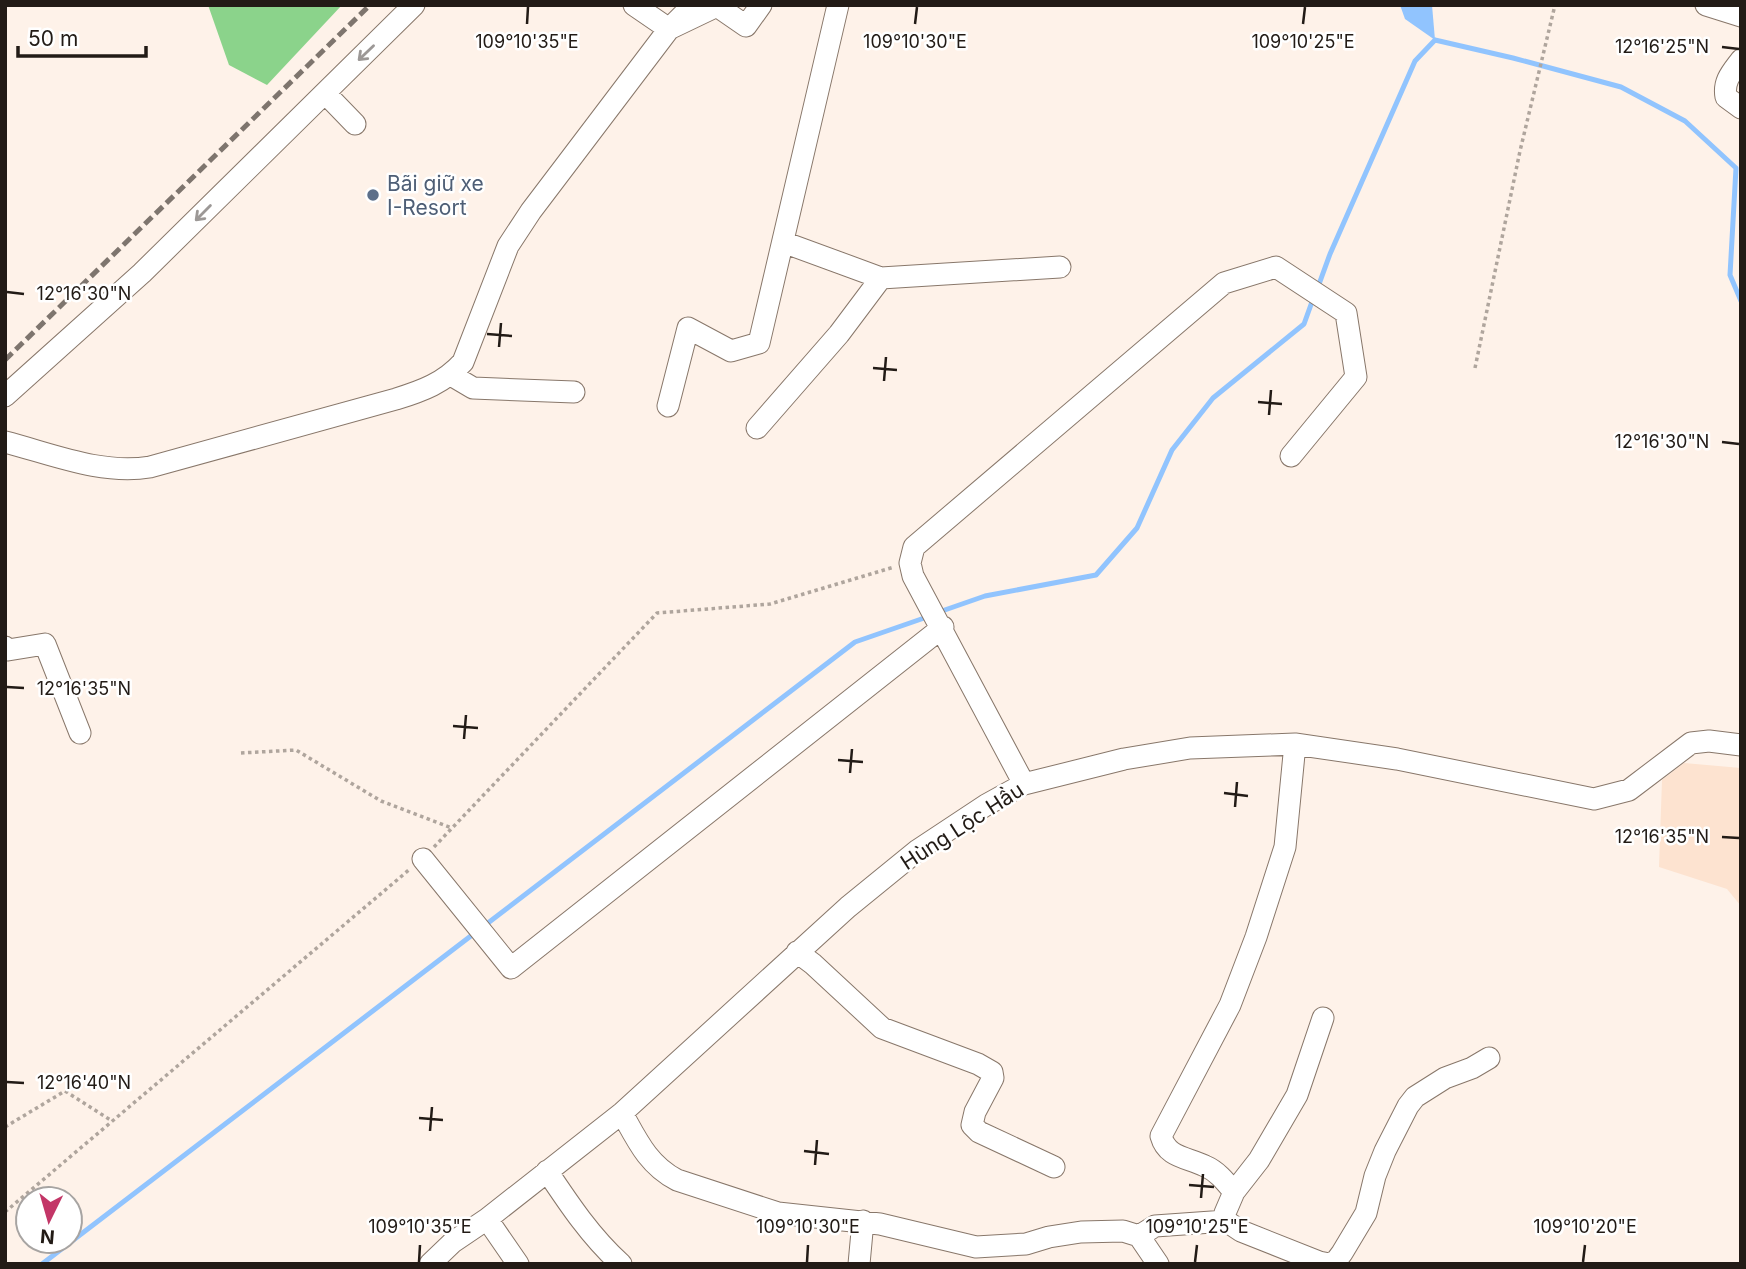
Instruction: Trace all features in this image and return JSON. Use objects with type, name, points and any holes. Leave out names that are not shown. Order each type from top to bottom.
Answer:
[{"type":"street","points":[[5,396],[142,273],[414,5]]},
{"type":"street","points":[[634,5],[669,29]]},
{"type":"street","points":[[5,442],[91,466],[132,470],[420,392],[451,375],[463,362],[508,246],[538,200],[669,29],[693,5]]},
{"type":"street","points":[[669,29],[717,6],[746,26],[761,5]]},
{"type":"street","points":[[667,406],[688,328],[731,351],[759,343],[838,5]]},
{"type":"street","points":[[1706,5],[1741,16]]},
{"type":"street","points":[[1741,60],[1725,85],[1726,97],[1741,108]]},
{"type":"street","points":[[326,93],[355,124]]},
{"type":"street","points":[[782,242],[881,278],[1060,267]]},
{"type":"street","points":[[1024,784],[943,627],[913,576],[910,563],[914,547],[1224,283],[1276,267],[1346,313],[1356,377],[1290,456]]},
{"type":"street","points":[[757,428],[839,334],[881,278]]},
{"type":"street","points":[[451,375],[473,388],[574,392]]},
{"type":"street","points":[[423,859],[511,968],[943,627]]},
{"type":"street","points":[[5,647],[8,650],[46,644],[80,733]]},
{"type":"street","name":"Hùng Lộc Hầu","points":[[430,1264],[453,1242],[487,1219],[622,1113],[848,907],[918,850],[986,805],[1024,784],[1124,759],[1190,748],[1296,744],[1397,759],[1594,799],[1629,790],[1691,743],[1709,741],[1741,745]]},
{"type":"street","points":[[1234,1192],[1219,1174],[1174,1155],[1164,1145],[1161,1136],[1230,1005],[1256,937],[1285,846],[1296,744]]},
{"type":"street","points":[[797,953],[813,964],[882,1028],[978,1063],[992,1072],[993,1078],[975,1112],[972,1125],[979,1132],[1054,1167]]},
{"type":"street","points":[[1226,1221],[1225,1213],[1234,1192],[1259,1160],[1297,1095],[1323,1018]]},
{"type":"street","points":[[1139,1236],[1155,1226],[1226,1221],[1241,1231],[1319,1262],[1329,1264],[1336,1261],[1366,1213],[1374,1176],[1408,1106],[1427,1088],[1489,1058]]},
{"type":"street","points":[[622,1113],[652,1163],[677,1180],[778,1213],[863,1221],[976,1255],[1049,1237],[1081,1232],[1123,1231],[1139,1236],[1158,1264]]},
{"type":"street","points":[[547,1171],[599,1243],[621,1264]]},
{"type":"street","points":[[487,1219],[518,1264]]},
{"type":"street","points":[[859,1264],[863,1221]]},
{"type":"path","points":[[1475,368],[1520,151],[1555,5]]},
{"type":"path","points":[[240,753],[296,750],[381,801],[452,828]]},
{"type":"path","points":[[5,1127],[65,1091],[112,1121]]},
{"type":"shaded area","points":[[1684,763],[1741,768],[1741,906],[1727,889],[1659,867],[1662,780]]},
{"type":"green space","points":[[208,5],[342,5],[267,85],[229,65]]},
{"type":"water","points":[[1400,5],[1432,5],[1435,40],[1405,19]]},
{"type":"waterway","points":[[1435,40],[1621,87],[1685,121],[1736,168],[1730,275],[1741,301]]},
{"type":"waterway","points":[[1318,287],[1415,61],[1435,40]]},
{"type":"waterway","points":[[939,612],[985,596],[1096,575],[1137,528],[1172,450],[1213,398],[1304,324],[1313,299]]},
{"type":"waterway","points":[[484,926],[855,642],[930,616]]},
{"type":"waterway","points":[[42,1264],[476,932]]},
{"type":"railway","points":[[5,360],[370,5]]},
{"type":"place","name":"Bãi giữ xe I-Resort","points":[[373,195]]}]
